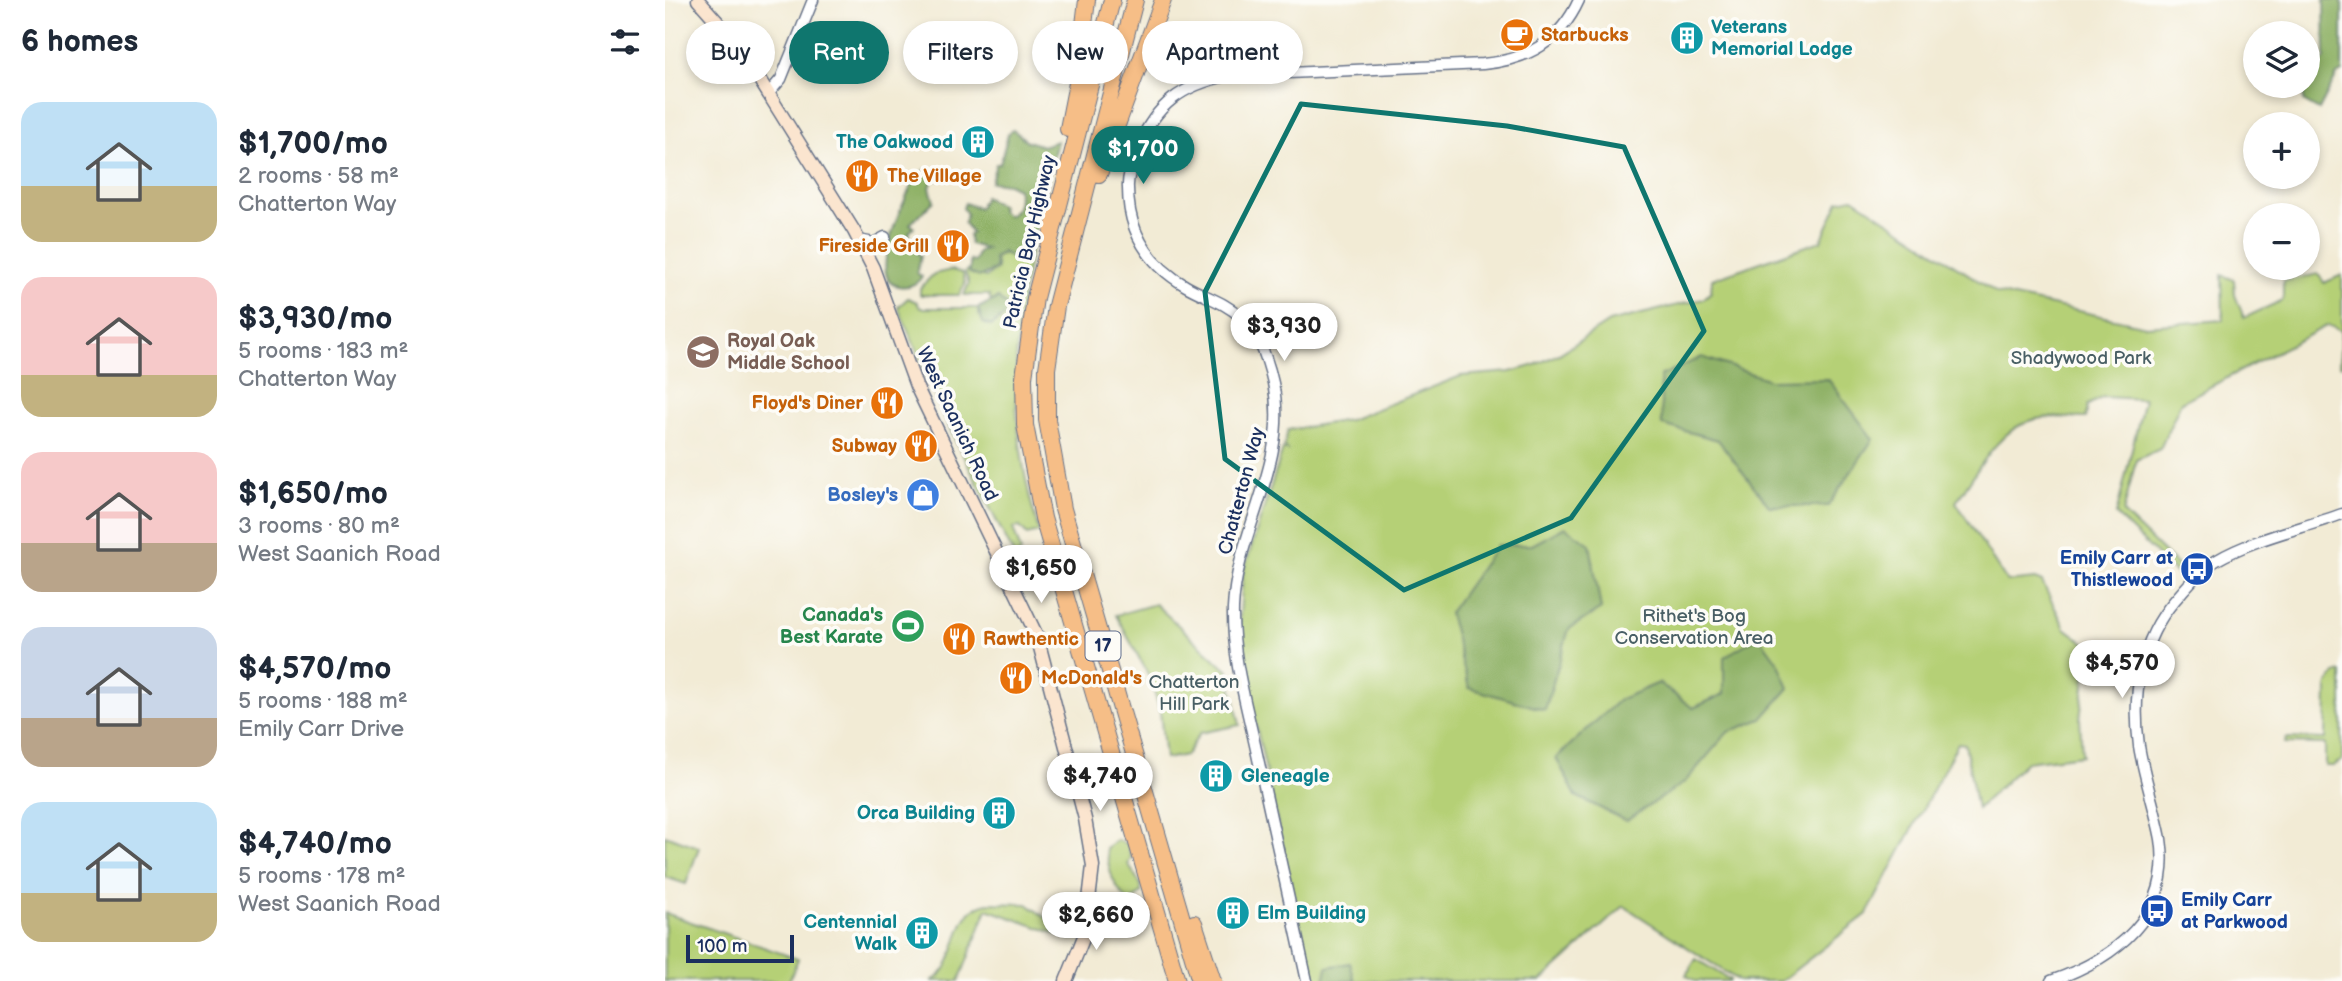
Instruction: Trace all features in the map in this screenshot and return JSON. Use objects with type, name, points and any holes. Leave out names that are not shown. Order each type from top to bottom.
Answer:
[{"type":"highway","points":[[1025,425],[1019,407],[1023,331],[1077,83],[1087,0]]},
{"type":"highway","name":"Patricia Bay Highway","points":[[1112,0],[1035,298],[1024,377],[1025,425],[1043,518],[1172,960],[1175,981]]},
{"type":"highway","name":"Patricia Bay Highway","points":[[1135,0],[1056,306],[1047,369],[1051,450],[1063,509],[1200,981]]},
{"type":"highway","points":[[1056,306],[1091,197],[1163,0]]},
{"type":"highway","points":[[1111,673],[1121,690],[1213,981]]},
{"type":"main road","name":"West Saanich Road","points":[[698,0],[737,46],[769,93],[859,240],[873,268],[915,386],[1040,645],[1089,837],[1093,866],[1087,927],[1066,981]]},
{"type":"street","points":[[769,93],[781,79],[813,0]]},
{"type":"street","name":"Chatterton Way","points":[[1307,981],[1234,634],[1236,584],[1277,436],[1272,380],[1259,343],[1240,316],[1216,299],[1167,274],[1145,251],[1129,212],[1127,184],[1147,126],[1161,107],[1179,91],[1200,82],[1227,76],[1483,64],[1515,60],[1554,38],[1579,0]]},
{"type":"street","points":[[859,240],[874,243],[885,237]]},
{"type":"street","points":[[2051,981],[2092,965],[2123,944],[2144,918],[2157,888],[2162,863],[2161,841],[2139,747],[2136,711],[2143,662],[2164,613],[2191,581],[2215,561],[2241,548],[2342,514]]},
{"type":"highlighted area","points":[[1301,104],[1507,126],[1624,147],[1704,331],[1571,518],[1404,590],[1225,459],[1205,292]]},
{"type":"green space","points":[[2324,0],[2342,0],[2342,72],[2337,75],[2319,110],[2303,101],[2303,98],[2320,98],[2320,65],[2325,58]]},
{"type":"green space","points":[[1013,130],[1027,141],[1043,146],[1057,141],[1029,259],[1023,255],[1011,257],[1003,252],[994,258],[996,269],[979,277],[970,273],[970,260],[974,262],[979,251],[986,249],[970,244],[969,235],[972,233],[964,223],[967,214],[963,208],[965,203],[979,208],[985,197],[1002,206],[1001,211],[1008,216],[1017,208],[1018,189],[1008,184],[991,182],[996,164],[1000,164],[1008,134]]},
{"type":"green space","points":[[925,170],[940,176],[939,180],[933,179],[930,188],[934,201],[910,224],[914,227],[909,233],[911,239],[916,242],[915,250],[921,256],[917,273],[922,277],[911,285],[898,286],[889,280],[885,269],[887,254],[910,188],[915,178]]},
{"type":"green space","name":"Rithet's Bog Conservation Area","points":[[1853,198],[1997,293],[2146,326],[2223,320],[2222,275],[2234,280],[2235,295],[2244,318],[2283,300],[2283,281],[2320,280],[2320,276],[2324,283],[2342,275],[2342,366],[2339,365],[2341,331],[2328,325],[2181,402],[2160,449],[2136,460],[2123,513],[2186,574],[2181,578],[2116,515],[2144,399],[2103,397],[2088,405],[2086,418],[2038,418],[2020,425],[1998,443],[1956,502],[2007,582],[2035,579],[2042,582],[2065,628],[2089,646],[2080,719],[2082,755],[2026,762],[1977,809],[1965,744],[1958,743],[1867,914],[1781,981],[1739,981],[1624,906],[1541,981],[1312,981],[1238,643],[1243,573],[1283,449],[1287,450],[1284,446],[1288,430],[1349,420],[1461,376],[1510,372],[1535,365],[1559,354],[1609,322],[1703,299],[1711,292],[1712,279],[1821,241],[1839,201]]},
{"type":"green space","points":[[1003,253],[1011,258],[1022,256],[1029,261],[1018,330],[1016,397],[1023,463],[1039,532],[1027,535],[1020,527],[1013,528],[1021,552],[1015,557],[950,430],[898,307],[908,298],[917,302],[920,308],[978,308],[978,314],[991,326],[1003,318],[998,298],[991,302],[989,295],[964,295],[969,283],[965,272],[969,269],[969,273],[986,277],[997,269],[995,259]]},
{"type":"green space","points":[[951,270],[963,273],[965,284],[959,295],[920,295],[920,288],[934,274]]},
{"type":"green space","points":[[998,298],[1008,307],[1007,314],[991,326],[983,323],[978,308]]},
{"type":"green space","points":[[1702,357],[1770,380],[1828,379],[1873,439],[1828,506],[1769,506],[1718,440],[1662,425],[1660,376]]},
{"type":"green space","points":[[1565,527],[1590,544],[1601,609],[1569,629],[1545,710],[1469,688],[1449,613],[1497,545],[1532,545]]},
{"type":"green space","name":"Chatterton Hill Park","points":[[1155,604],[1228,671],[1240,725],[1200,733],[1186,755],[1165,759],[1160,711],[1150,678],[1116,615]]},
{"type":"green space","points":[[1759,636],[1779,664],[1789,688],[1762,719],[1728,732],[1685,782],[1626,821],[1576,796],[1556,758],[1620,699],[1659,683],[1693,708],[1724,694],[1724,657]]},
{"type":"green space","points":[[2342,672],[2342,760],[2333,766],[2325,766],[2325,744],[2285,743],[2286,738],[2326,739],[2327,686],[2335,674]]},
{"type":"green space","points":[[665,835],[699,847],[686,884],[665,877]]},
{"type":"green space","points":[[1117,840],[1127,844],[1131,858],[1128,864],[1141,885],[1141,893],[1130,902],[1115,884],[1108,864],[1106,848]]},
{"type":"green space","points":[[988,903],[1027,904],[1050,921],[1059,916],[1061,906],[1071,939],[987,909],[959,981],[931,981],[941,974],[948,964],[967,917],[975,908]]},
{"type":"green space","points":[[665,913],[798,959],[789,981],[665,981]]},
{"type":"green space","points":[[1696,959],[1730,980],[1695,981],[1686,975]]},
{"type":"green space","points":[[1350,963],[1355,981],[1324,981],[1327,967]]},
{"type":"place","name":"Starbucks","points":[[1517,35]]},
{"type":"place","name":"Veterans Memorial Lodge","points":[[1687,38]]},
{"type":"place","name":"The Oakwood","points":[[978,142]]},
{"type":"place","name":"The Village","points":[[862,176]]},
{"type":"place","name":"Fireside Grill","points":[[953,246]]},
{"type":"place","name":"Royal Oak Middle School","points":[[703,352]]},
{"type":"place","name":"Floyd's Diner","points":[[887,403]]},
{"type":"place","name":"Subway","points":[[921,446]]},
{"type":"place","name":"Bosley's","points":[[923,495]]},
{"type":"place","name":"Emily Carr at Thistlewood","points":[[2197,569]]},
{"type":"place","name":"Canada's Best Karate","points":[[908,626]]},
{"type":"place","name":"Rawthentic","points":[[959,639]]},
{"type":"place","name":"McDonald's","points":[[1016,678]]},
{"type":"place","name":"Gleneagle","points":[[1216,776]]},
{"type":"place","name":"Orca Building","points":[[999,813]]},
{"type":"place","name":"Emily Carr at Parkwood","points":[[2157,911]]},
{"type":"place","name":"Elm Building","points":[[1233,913]]},
{"type":"place","name":"Centennial Walk","points":[[922,933]]},
{"type":"park label","name":"Shadywood Park","points":[[2081,358]]}]
